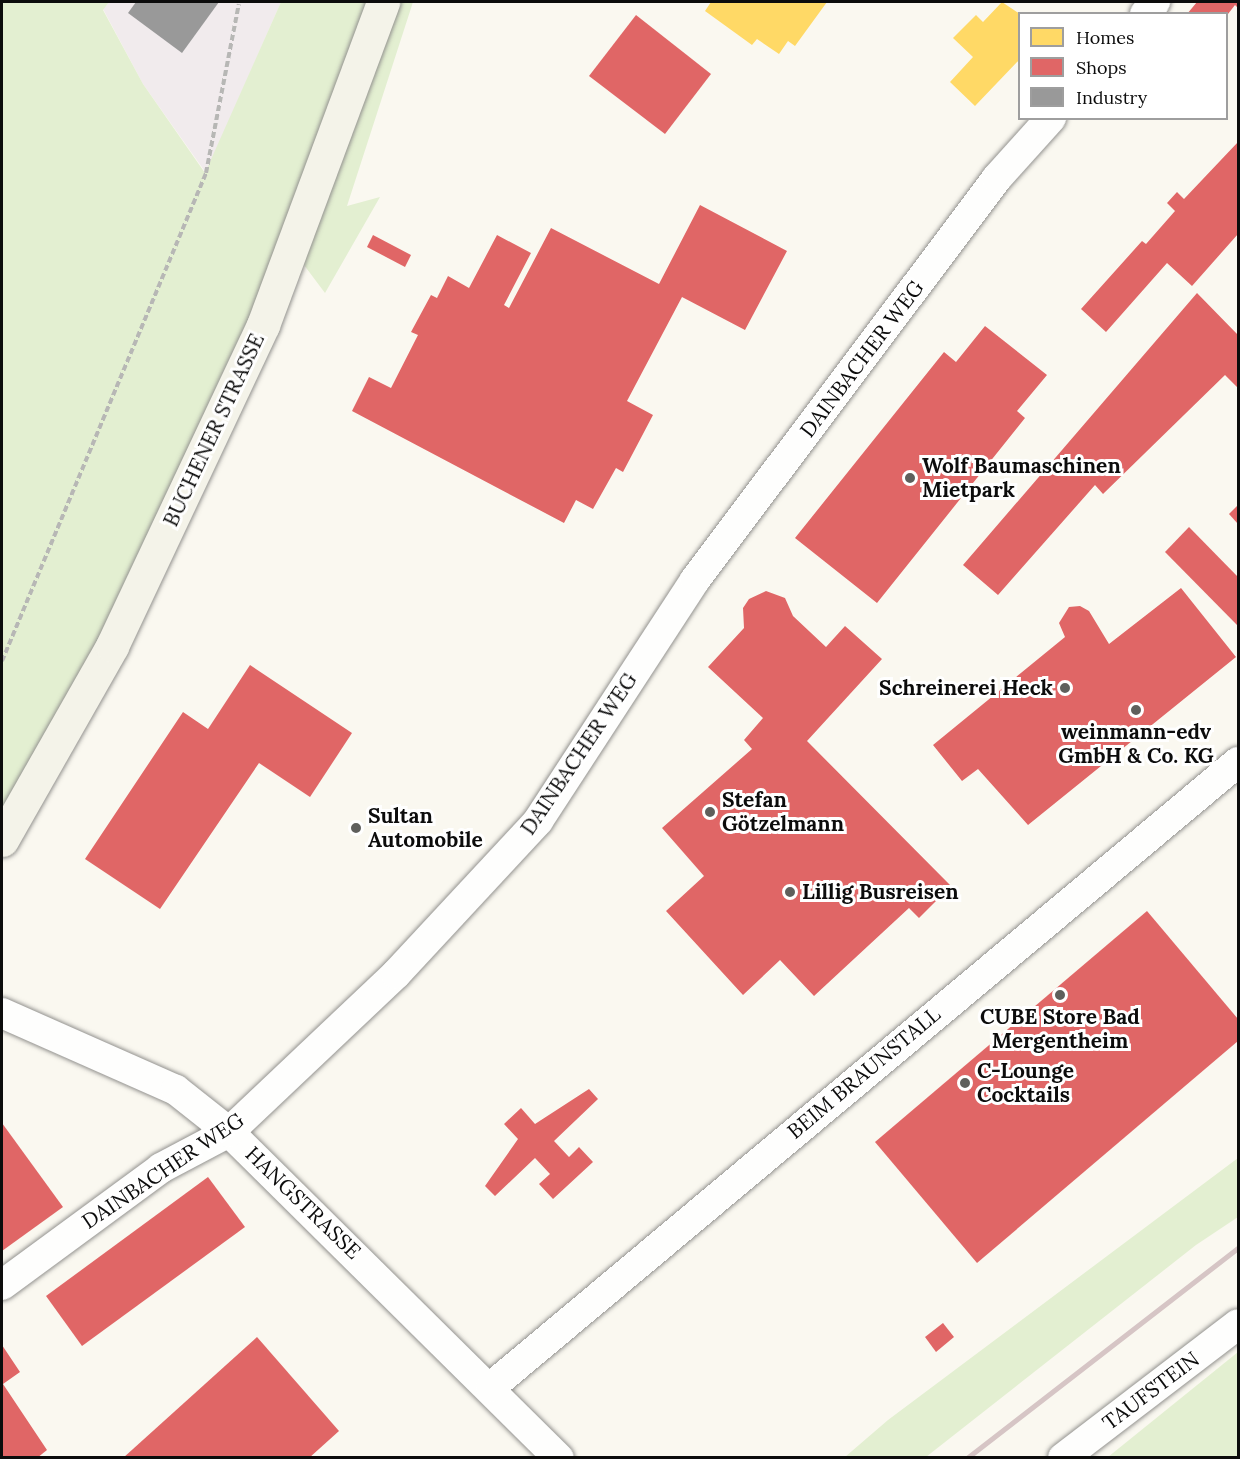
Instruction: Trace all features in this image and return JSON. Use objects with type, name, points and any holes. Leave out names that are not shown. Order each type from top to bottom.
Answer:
[{"type":"main road","name":"BUCHENER STRASSE","points":[[2,840],[112,646],[263,325],[383,2]]},
{"type":"street","name":"DAINBACHER WEG","points":[[2,1285],[161,1168],[229,1132],[396,975],[538,821],[695,580],[997,178],[1049,120]]},
{"type":"street","name":"BEIM BRAUNSTALL","points":[[491,1387],[1239,762]]},
{"type":"street","name":"HANGSTRASSE","points":[[2,1014],[176,1090],[229,1132],[491,1387],[559,1458]]},
{"type":"street","name":"TAUFSTEIN","points":[[1063,1458],[1239,1324]]},
{"type":"path","points":[[2,661],[206,173],[239,4]]},
{"type":"shaded area","points":[[109,2],[281,2],[206,173],[143,84],[103,9]]},
{"type":"green space","points":[[2,2],[109,2],[103,10],[143,84],[205,173],[281,2],[413,2],[347,206],[380,197],[325,293],[292,249],[2,840]]},
{"type":"green space","points":[[1238,1158],[1238,1217],[1196,1245],[926,1457],[845,1457],[888,1420]]},
{"type":"green space","points":[[1238,1352],[1238,1457],[1108,1457]]},
{"type":"building: Homes","points":[[711,2],[827,2],[795,46],[788,41],[779,54],[757,39],[752,45],[705,11]]},
{"type":"building: Homes","points":[[1002,2],[1018,13],[1018,61],[975,106],[950,82],[973,57],[953,38],[976,15],[983,22]]},
{"type":"building: Shops","points":[[1197,2],[1238,2],[1238,8],[1235,5],[1228,14],[1228,12],[1189,12]]},
{"type":"building: Shops","points":[[636,15],[711,74],[665,134],[589,76]]},
{"type":"building: Shops","points":[[1238,142],[1238,234],[1192,286],[1167,263],[1106,332],[1081,309],[1142,241],[1146,244],[1175,211],[1167,203],[1177,192],[1184,199]]},
{"type":"building: Shops","points":[[700,205],[787,251],[745,330],[682,297],[627,401],[653,415],[623,472],[616,468],[593,509],[576,500],[564,523],[352,411],[369,377],[391,388],[418,335],[411,332],[431,295],[437,298],[448,276],[469,288],[497,235],[531,253],[504,305],[509,308],[551,228],[659,284]]},
{"type":"building: Shops","points":[[373,235],[411,255],[405,267],[367,247]]},
{"type":"building: Shops","points":[[1197,293],[1238,335],[1238,388],[1225,375],[1103,494],[1095,485],[998,595],[963,565]]},
{"type":"building: Shops","name":"Wolf Baumaschinen Mietpark","points":[[985,326],[1047,375],[1017,411],[1025,418],[877,603],[795,538],[944,352],[956,362]]},
{"type":"building: Shops","points":[[1238,505],[1238,524],[1229,514]]},
{"type":"building: Shops","points":[[1189,527],[1238,577],[1238,626],[1165,552]]},
{"type":"building: Shops","name":"Schreinerei Heck","points":[[1181,588],[1236,657],[1028,825],[978,769],[962,781],[933,745],[1065,637],[1059,623],[1069,607],[1080,606],[1089,611],[1109,644]]},
{"type":"building: Shops","points":[[766,591],[785,598],[793,616],[826,647],[845,626],[882,659],[807,741],[951,886],[919,918],[909,908],[814,996],[780,960],[743,995],[666,911],[704,876],[662,828],[752,749],[744,740],[763,718],[708,667],[744,628],[743,608],[749,599]]},
{"type":"building: Shops","points":[[250,665],[352,733],[310,797],[259,763],[160,909],[85,859],[183,712],[208,729]]},
{"type":"building: Shops","points":[[1147,911],[1238,1019],[1238,1041],[977,1263],[875,1142]]},
{"type":"building: Shops","points":[[589,1089],[598,1099],[554,1141],[569,1157],[579,1147],[593,1162],[553,1199],[539,1184],[550,1174],[535,1158],[495,1196],[485,1186],[518,1139],[504,1124],[521,1108],[535,1124]]},
{"type":"building: Shops","points":[[2,1123],[63,1207],[2,1251]]},
{"type":"building: Shops","points":[[208,1177],[245,1227],[82,1346],[46,1296]]},
{"type":"building: Shops","points":[[943,1323],[954,1337],[936,1352],[925,1337]]},
{"type":"building: Shops","points":[[257,1337],[339,1431],[309,1458],[123,1458]]},
{"type":"building: Shops","points":[[2,1345],[20,1372],[3,1384],[47,1450],[37,1458],[2,1458]]},
{"type":"building: Industry","points":[[136,2],[219,2],[182,53],[128,13]]},
{"type":"railway","points":[[967,1458],[1238,1248]]},
{"type":"place","name":"Wolf Baumaschinen Mietpark","points":[[910,478]]},
{"type":"place","name":"Schreinerei Heck","points":[[1065,688]]},
{"type":"place","name":"weinmann-edv GmbH & Co. KG","points":[[1136,710]]},
{"type":"place","name":"Stefan Götzelmann","points":[[710,812]]},
{"type":"place","name":"Sultan Automobile","points":[[356,828]]},
{"type":"place","name":"Lillig Busreisen","points":[[790,892]]},
{"type":"place","name":"CUBE Store Bad Mergentheim","points":[[1060,995]]},
{"type":"place","name":"C-Lounge Cocktails","points":[[965,1083]]}]
